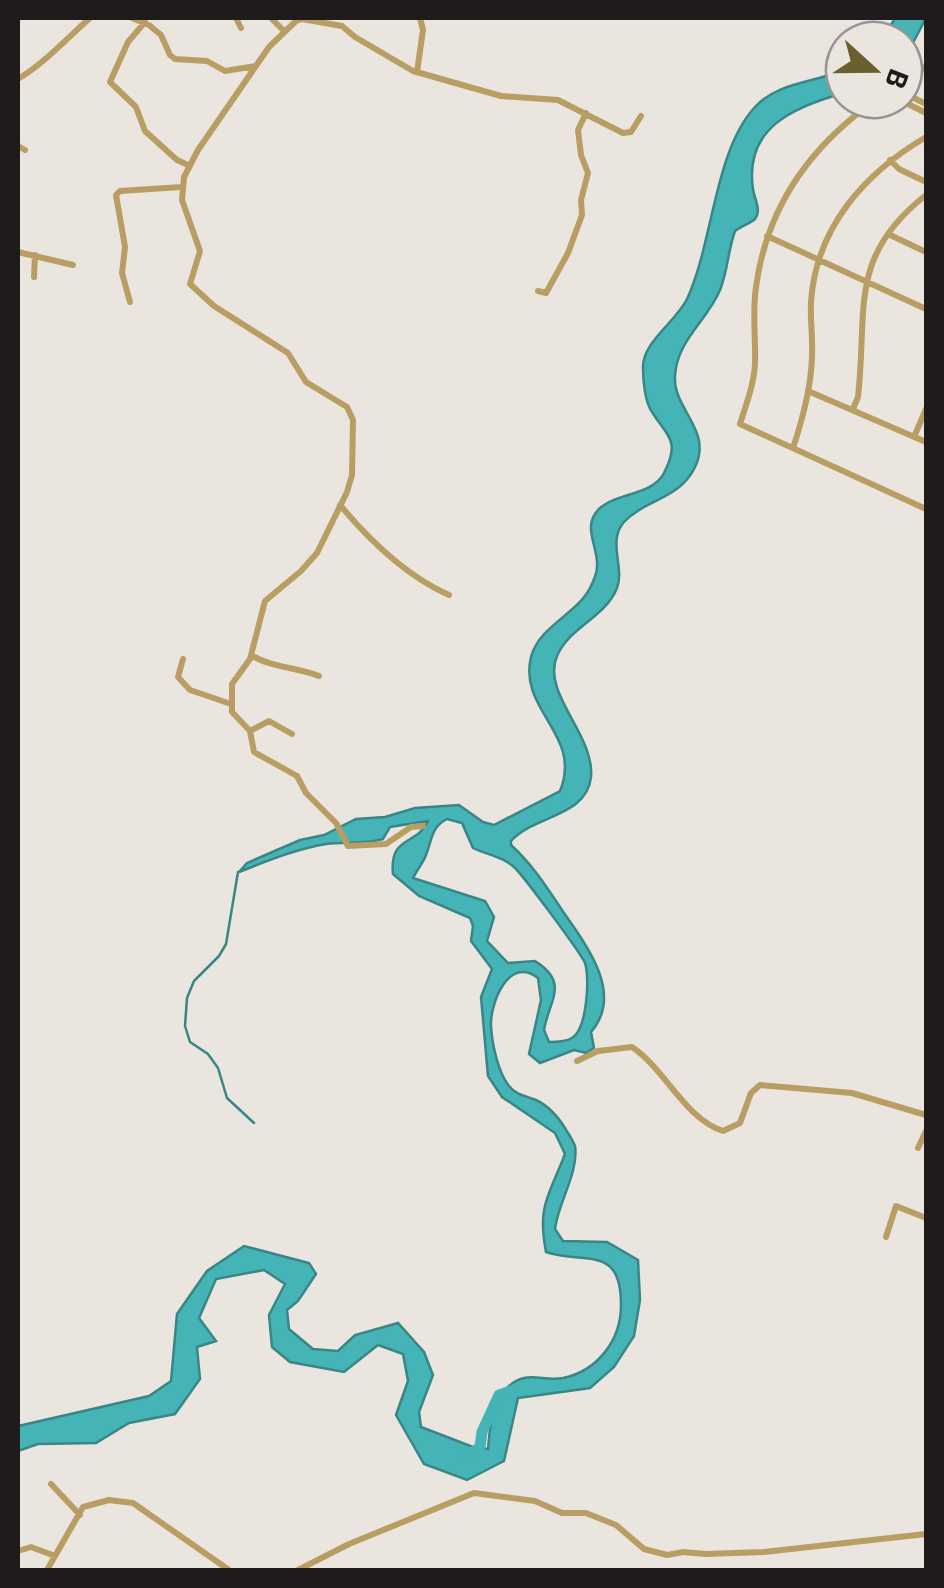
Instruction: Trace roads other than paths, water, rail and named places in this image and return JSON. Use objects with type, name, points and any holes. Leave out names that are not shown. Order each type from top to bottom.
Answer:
[{"type":"street","points":[[18,79],[48,58],[90,18]]},
{"type":"street","points":[[132,18],[149,22],[164,38],[170,56],[176,59],[207,61],[226,70],[256,66]]},
{"type":"street","points":[[236,18],[241,28]]},
{"type":"street","points":[[271,18],[284,31]]},
{"type":"street","points":[[342,26],[350,18]]},
{"type":"street","points":[[417,72],[423,30],[420,18]]},
{"type":"street","points":[[423,826],[411,827],[386,844],[346,845],[336,823],[293,772],[254,752],[250,731],[232,712],[232,684],[252,654],[265,602],[317,553],[340,504],[352,475],[354,428],[350,413],[340,402],[306,382],[288,352],[214,306],[190,284],[200,252],[181,187],[188,165],[256,66],[284,31],[302,19],[342,26],[417,72],[496,95],[558,100],[623,134],[631,132],[641,116]]},
{"type":"street","points":[[149,22],[128,42],[111,84],[136,107],[145,131],[188,165]]},
{"type":"street","points":[[538,291],[546,293],[556,278],[582,215],[581,200],[588,173],[578,130],[586,113]]},
{"type":"street","points":[[848,120],[807,160],[782,200],[766,236],[755,289],[755,368],[740,424],[926,509]]},
{"type":"street","points":[[793,448],[808,391],[811,299],[829,234],[855,192],[890,160],[926,137]]},
{"type":"street","points":[[890,160],[926,182]]},
{"type":"street","points":[[130,302],[122,274],[125,248],[116,194],[181,187]]},
{"type":"street","points":[[853,409],[860,385],[861,314],[870,266],[888,234],[926,195]]},
{"type":"street","points":[[888,234],[926,252]]},
{"type":"street","points":[[766,236],[926,309]]},
{"type":"street","points":[[18,252],[73,266]]},
{"type":"street","points":[[34,277],[36,255]]},
{"type":"street","points":[[808,391],[926,442]]},
{"type":"street","points":[[914,437],[926,409]]},
{"type":"street","points":[[340,504],[358,527],[407,571],[449,595]]},
{"type":"street","points":[[252,654],[272,666],[318,676]]},
{"type":"street","points":[[183,660],[178,677],[184,686],[231,704]]},
{"type":"street","points":[[250,731],[269,721],[292,734]]},
{"type":"street","points":[[576,1061],[598,1052],[632,1047],[691,1108],[723,1132],[740,1123],[751,1093],[760,1086],[852,1093],[926,1116]]},
{"type":"street","points":[[918,1148],[926,1132]]},
{"type":"street","points":[[886,1237],[896,1206],[926,1218]]},
{"type":"street","points":[[51,1484],[80,1515]]},
{"type":"street","points":[[298,1570],[349,1544],[474,1492],[535,1501],[562,1513],[586,1513],[616,1525],[644,1549],[667,1555],[764,1552],[924,1534]]},
{"type":"street","points":[[48,1570],[83,1507],[109,1500],[130,1502],[229,1570]]},
{"type":"street","points":[[18,1551],[31,1547],[55,1556]]},
{"type":"water","points":[[895,18],[926,18],[924,22]]},
{"type":"water","points":[[824,76],[824,99],[776,123],[756,150],[752,168],[757,215],[735,231],[720,290],[677,363],[676,388],[699,442],[695,467],[681,486],[624,522],[616,546],[617,588],[557,656],[556,685],[590,761],[587,790],[570,808],[511,841],[583,940],[599,971],[604,1002],[591,1032],[594,1048],[586,1053],[574,1050],[540,1063],[529,1054],[541,1000],[538,978],[528,973],[510,977],[498,995],[492,1016],[496,1058],[509,1086],[551,1110],[575,1145],[574,1166],[555,1229],[563,1241],[607,1242],[638,1260],[640,1300],[634,1336],[614,1367],[590,1388],[518,1398],[504,1461],[467,1480],[424,1464],[396,1415],[408,1381],[403,1354],[378,1345],[344,1372],[290,1362],[272,1347],[269,1315],[285,1284],[264,1270],[216,1279],[199,1318],[216,1341],[197,1347],[200,1379],[175,1414],[129,1423],[96,1443],[38,1444],[18,1451],[18,1426],[149,1396],[171,1381],[177,1314],[207,1271],[244,1246],[309,1263],[316,1274],[287,1310],[289,1329],[313,1349],[338,1351],[355,1335],[398,1323],[424,1352],[433,1375],[419,1412],[421,1427],[473,1447],[488,1449],[494,1410],[512,1383],[575,1374],[596,1361],[612,1342],[621,1305],[615,1273],[599,1260],[546,1252],[544,1211],[565,1154],[555,1133],[502,1097],[488,1076],[481,997],[492,969],[471,941],[470,918],[419,896],[393,874],[395,853],[428,821],[390,827],[383,839],[315,846],[239,872],[247,863],[356,819],[459,805],[494,825],[560,791],[565,771],[563,754],[533,693],[529,676],[531,657],[542,637],[576,606],[594,581],[597,560],[591,523],[599,509],[651,486],[664,473],[672,446],[646,397],[644,359],[687,299],[722,173],[741,126],[764,99]],"holes":[[[447,819],[462,823],[473,848],[515,868],[585,963],[584,1014],[577,1033],[570,1039],[549,1042],[544,1030],[554,992],[552,977],[535,961],[508,963],[487,941],[494,917],[485,901],[413,878],[433,834]]]},
{"type":"waterway","points":[[238,872],[226,944],[194,981],[187,998],[185,1026],[190,1042],[208,1054],[218,1068],[227,1098],[254,1123]]},
{"type":"waterway","points":[[468,1456],[480,1447],[482,1432],[499,1395],[514,1390]]}]
